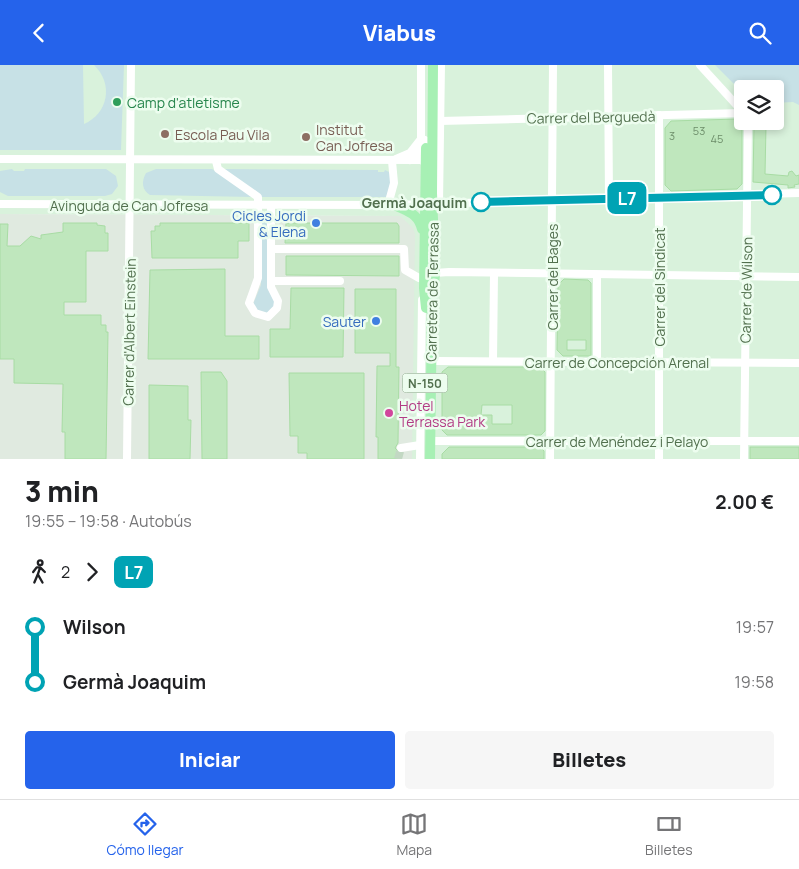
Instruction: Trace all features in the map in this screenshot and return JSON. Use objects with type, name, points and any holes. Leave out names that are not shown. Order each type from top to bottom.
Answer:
[{"type":"main road","name":"Carretera de Terrassa","points":[[425,459],[426,297],[424,288],[424,238],[434,199],[426,162],[426,65]]},
{"type":"main road","name":"Carretera de Terrassa","points":[[430,459],[432,317],[435,273],[433,65]]},
{"type":"main road","points":[[392,205],[414,214],[420,221],[424,238]]},
{"type":"street","name":"Carrer d'Albert Einstein","points":[[128,459],[131,65]]},
{"type":"street","points":[[392,161],[410,153],[421,139],[422,65]]},
{"type":"street","points":[[434,199],[440,121],[441,65]]},
{"type":"street","name":"Carrer del Bages","points":[[550,459],[553,274],[553,65]]},
{"type":"street","points":[[608,65],[608,199]]},
{"type":"street","points":[[700,65],[734,103]]},
{"type":"street","name":"Carrer del Berguedà","points":[[440,121],[734,112]]},
{"type":"street","name":"Carrer del Sindicat","points":[[659,115],[659,459]]},
{"type":"street","name":"Carrer de Wilson","points":[[744,459],[748,130]]},
{"type":"street","points":[[410,160],[418,153],[426,138]]},
{"type":"street","points":[[0,159],[410,160],[426,162]]},
{"type":"street","points":[[216,161],[218,169],[258,197],[258,278],[248,303],[252,311],[261,316],[272,315],[278,305],[271,287],[271,205]]},
{"type":"street","points":[[392,161],[394,183],[392,205]]},
{"type":"street","name":"Avinguda de Can Jofresa","points":[[0,204],[392,205],[434,199],[552,201],[799,193]]},
{"type":"street","points":[[271,249],[404,249],[405,270],[419,278]]},
{"type":"street","points":[[435,459],[435,273],[799,277]]},
{"type":"street","points":[[494,273],[494,361]]},
{"type":"street","points":[[597,275],[597,362]]},
{"type":"street","points":[[271,281],[340,281]]},
{"type":"street","points":[[420,459],[421,331],[424,288]]},
{"type":"street","name":"Carrer de Concepción Arenal","points":[[436,361],[799,363]]},
{"type":"street","name":"Carrer de Menéndez i Pelayo","points":[[435,441],[799,441]]},
{"type":"street","points":[[400,448],[420,445]]},
{"type":"shaded area","points":[[0,65],[799,65],[799,459],[412,459],[400,216],[0,214]]},
{"type":"shaded area","points":[[0,65],[83,65],[84,124],[99,113],[106,98],[104,81],[94,65],[124,65],[121,150],[0,150]]},
{"type":"shaded area","points":[[715,65],[799,65],[799,105],[793,102],[784,102],[784,80],[734,80],[734,84]]},
{"type":"shaded area","points":[[12,169],[14,171],[24,171],[25,169],[106,169],[116,176],[118,186],[112,194],[105,196],[8,196],[0,192],[0,171]]},
{"type":"shaded area","points":[[156,169],[212,169],[252,197],[150,195],[144,188],[143,180],[146,173]]},
{"type":"shaded area","points":[[221,169],[378,170],[378,172],[384,172],[385,170],[389,172],[392,181],[386,197],[261,197]]},
{"type":"shaded area","points":[[0,214],[400,216],[413,228],[415,234],[412,459],[0,459]]},
{"type":"shaded area","points":[[267,215],[275,306],[273,310],[266,314],[258,312],[253,304],[261,285],[262,216]]},
{"type":"building","points":[[734,119],[734,130],[742,130],[742,184],[737,189],[671,191],[665,185],[665,128],[671,121]]},
{"type":"building","points":[[754,130],[766,130],[765,174],[788,176],[789,172],[792,171],[796,176],[799,175],[799,184],[788,188],[788,185],[753,182]]},
{"type":"building","points":[[63,223],[97,223],[97,225],[105,226],[105,233],[108,233],[108,251],[86,251],[86,302],[64,302],[64,315],[101,315],[101,325],[106,325],[106,332],[108,332],[106,459],[65,459],[65,432],[62,432],[63,384],[14,383],[14,359],[0,359],[0,224],[8,224],[7,246],[20,246],[31,236],[41,239],[41,235],[63,232]]},
{"type":"building","points":[[160,223],[249,223],[249,241],[238,241],[238,258],[152,258],[151,231],[155,231],[155,226],[160,226]]},
{"type":"building","points":[[286,223],[397,223],[399,226],[399,243],[285,243]]},
{"type":"building","points":[[286,256],[399,256],[399,276],[286,275]]},
{"type":"building","points":[[225,269],[225,336],[259,336],[259,359],[148,359],[150,270]]},
{"type":"building","points":[[564,279],[588,280],[591,283],[591,356],[563,356],[557,350],[558,285]],"holes":[[[567,340],[586,340],[586,350],[567,350]]]},
{"type":"building","points":[[291,288],[344,288],[343,357],[270,357],[270,329],[290,329]]},
{"type":"building","points":[[355,289],[396,289],[396,367],[399,367],[398,443],[395,448],[400,453],[400,459],[378,459],[378,437],[376,437],[377,366],[390,366],[390,353],[355,353]]},
{"type":"building","points":[[448,367],[540,367],[545,372],[545,431],[541,435],[447,435],[442,430],[442,372]],"holes":[[[482,405],[512,405],[512,424],[492,424],[492,415],[481,415]]]},
{"type":"building","points":[[201,372],[221,372],[227,381],[227,459],[202,459]]},
{"type":"building","points":[[289,373],[364,373],[364,459],[307,459],[307,453],[298,453],[298,436],[290,436]]},
{"type":"building","points":[[149,385],[188,386],[188,420],[191,420],[190,459],[149,459]]},
{"type":"building","points":[[449,447],[540,447],[544,451],[544,459],[442,459],[442,454]]},
{"type":"building","points":[[750,447],[799,447],[799,459],[750,459]]},
{"type":"tunnel","points":[[398,459],[401,448]]},
{"type":"bus line","name":"L7","points":[[481,202],[772,195]]},
{"type":"place","name":"Camp d'atletisme","points":[[117,102]]},
{"type":"place","name":"Escola Pau Vila","points":[[165,134]]},
{"type":"place","name":"Institut Can Jofresa","points":[[306,137]]},
{"type":"place","name":"Germà Joaquim","points":[[481,202]]},
{"type":"place","name":"Cicles Jordi & Elena","points":[[316,223]]},
{"type":"place","name":"Sauter","points":[[376,321]]},
{"type":"place","name":"Hotel Terrassa Park","points":[[389,413]]}]
